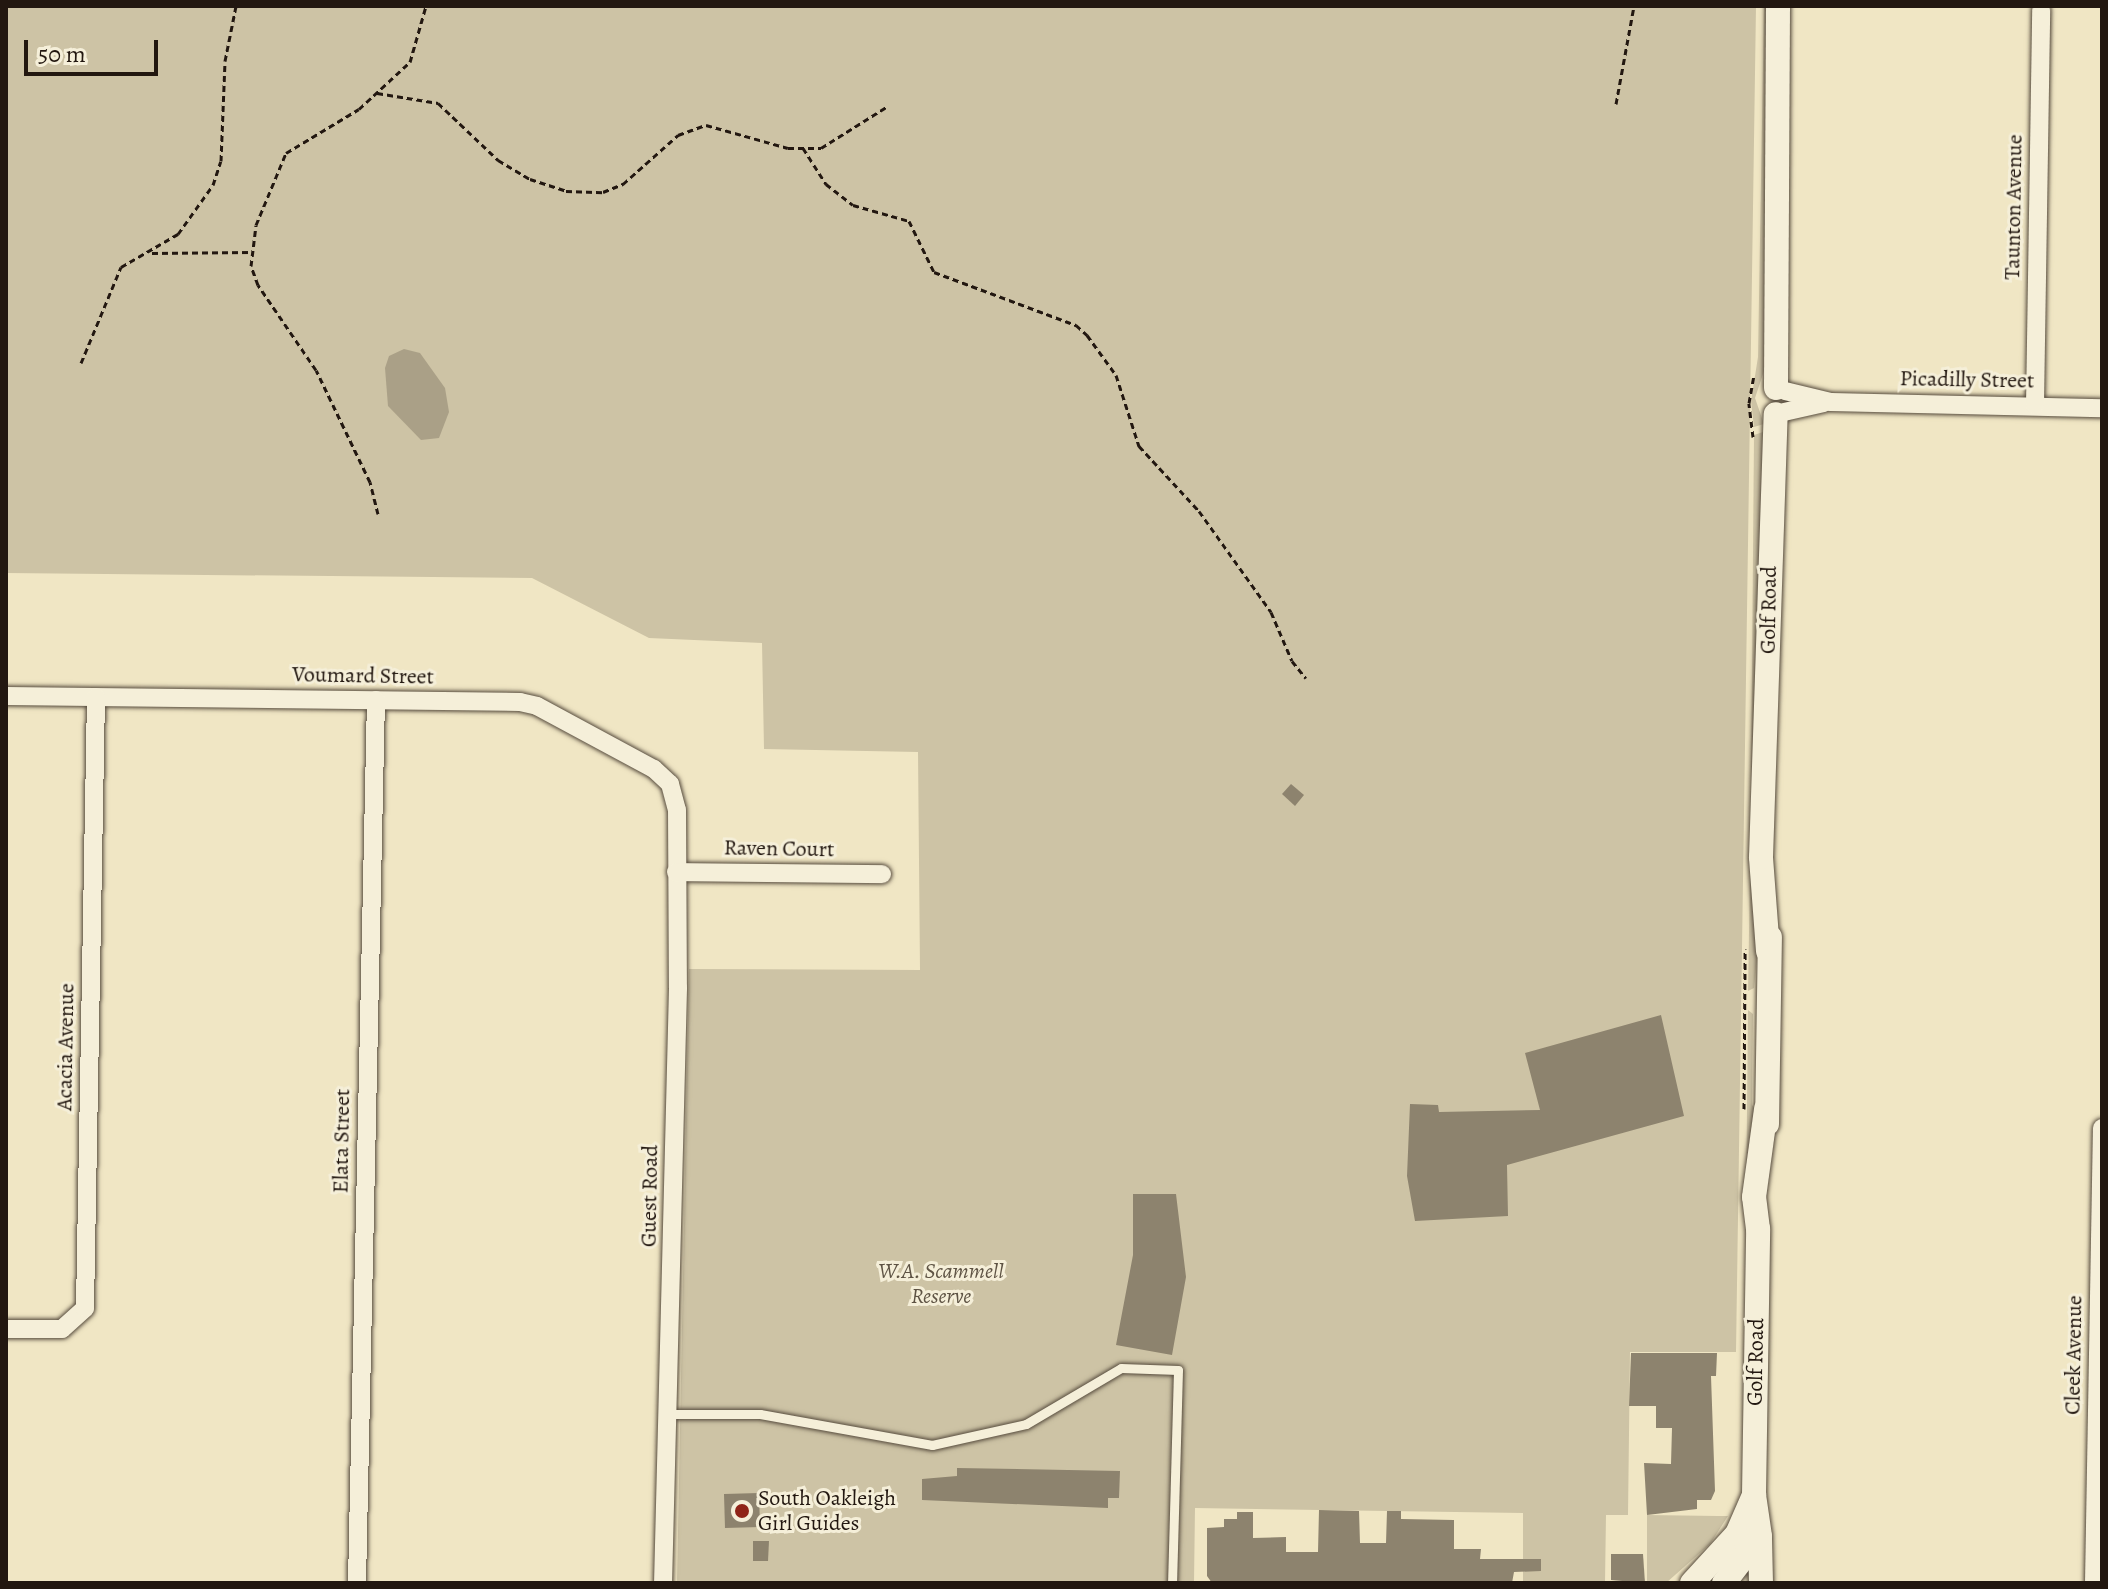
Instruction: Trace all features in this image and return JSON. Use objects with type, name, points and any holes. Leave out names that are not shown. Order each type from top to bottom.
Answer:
[{"type":"street","name":"Golf Road","points":[[1761,1583],[1760,1536],[1754,1495],[1758,1229],[1755,1107],[1774,859],[1766,807],[1780,401],[1778,6]]},
{"type":"street","name":"Taunton Avenue","points":[[2035,405],[2042,7]]},
{"type":"street","name":"Picadilly Street","points":[[1780,401],[2102,408]]},
{"type":"street","name":"Voumard Street","points":[[6,696],[376,700],[537,706],[654,769],[670,784],[677,810]]},
{"type":"street","name":"Acacia Avenue","points":[[6,1329],[62,1329],[85,1308],[96,697]]},
{"type":"street","name":"Elata Street","points":[[357,1583],[376,700]]},
{"type":"street","name":"Guest Road","points":[[663,1583],[669,1414],[677,810]]},
{"type":"street","name":"Raven Court","points":[[676,872],[882,874]]},
{"type":"street","name":"Cleek Avenue","points":[[2094,1583],[2102,1128]]},
{"type":"street","name":"Golf Road","points":[[1692,1583],[1737,1534],[1754,1495]]},
{"type":"street","points":[[1724,1583],[1760,1536]]},
{"type":"lane","points":[[669,1414],[784,1417],[932,1445],[1026,1424],[1121,1368],[1178,1370],[1172,1583]]},
{"type":"path","points":[[81,363],[121,267],[152,253],[178,234],[213,185],[221,161],[225,61],[236,6]]},
{"type":"path","points":[[378,514],[370,482],[316,370],[258,285],[252,252],[256,225],[286,153],[377,93],[410,62],[426,6]]},
{"type":"path","points":[[1616,104],[1634,6]]},
{"type":"path","points":[[377,93],[413,95],[438,103],[498,160],[530,179],[566,191],[603,192],[623,184],[678,135],[706,125],[788,148],[821,148],[888,106]]},
{"type":"path","points":[[803,148],[826,184],[853,205],[909,221],[934,272],[1066,321],[1087,335],[1116,375],[1139,446],[1208,523],[1271,612],[1292,661],[1306,678]]},
{"type":"path","points":[[152,253],[252,252]]},
{"type":"path","points":[[1744,1000],[1755,1107]]},
{"type":"green space","name":"W.A. Scammell Reserve","points":[[6,6],[1756,6],[1736,1352],[1630,1352],[1628,1515],[1606,1515],[1605,1583],[1523,1583],[1523,1513],[1195,1508],[1194,1583],[677,1583],[689,969],[920,970],[918,752],[764,749],[762,643],[649,638],[532,578],[6,573]]},
{"type":"green space","points":[[1764,6],[1769,6],[1766,365],[1755,398],[1764,424],[1754,427],[1751,401],[1758,357]]},
{"type":"green space","points":[[1765,433],[1751,793],[1754,435]]},
{"type":"green space","points":[[1751,815],[1758,948],[1754,988],[1748,991]]},
{"type":"green space","points":[[1748,1010],[1753,1014],[1752,1105],[1756,1110],[1746,1208]]},
{"type":"green space","points":[[1647,1515],[1728,1516],[1710,1544],[1666,1583],[1647,1583]]},
{"type":"shaded area","points":[[404,349],[420,353],[445,388],[449,412],[439,438],[421,440],[388,406],[385,368],[389,356]]},
{"type":"building","points":[[1291,784],[1304,795],[1295,806],[1282,794]]},
{"type":"building","points":[[1661,1015],[1684,1116],[1507,1165],[1508,1216],[1415,1221],[1407,1176],[1410,1104],[1438,1105],[1439,1112],[1540,1110],[1525,1053]]},
{"type":"building","points":[[1133,1194],[1176,1194],[1186,1277],[1172,1355],[1116,1345],[1133,1255]]},
{"type":"building","points":[[1631,1353],[1717,1353],[1716,1376],[1711,1376],[1715,1491],[1711,1500],[1697,1500],[1697,1509],[1647,1515],[1644,1463],[1671,1464],[1672,1428],[1656,1428],[1656,1406],[1629,1406]]},
{"type":"building","points":[[957,1468],[1120,1471],[1119,1498],[1108,1498],[1108,1508],[922,1500],[922,1479],[957,1476]]},
{"type":"building","name":"South Oakleigh Girl Guides","points":[[759,1493],[760,1527],[725,1528],[724,1494]]},
{"type":"building","points":[[1319,1510],[1359,1511],[1360,1543],[1386,1543],[1387,1511],[1401,1511],[1401,1519],[1454,1520],[1454,1549],[1481,1549],[1480,1559],[1541,1559],[1541,1571],[1514,1572],[1512,1583],[1212,1583],[1207,1576],[1207,1528],[1224,1527],[1224,1519],[1237,1519],[1237,1512],[1253,1512],[1253,1538],[1286,1537],[1286,1552],[1318,1552]]},
{"type":"building","points":[[753,1541],[769,1541],[768,1561],[753,1561]]},
{"type":"building","points":[[1611,1554],[1643,1554],[1645,1583],[1611,1580]]},
{"type":"place","name":"South Oakleigh Girl Guides","points":[[742,1511]]}]
